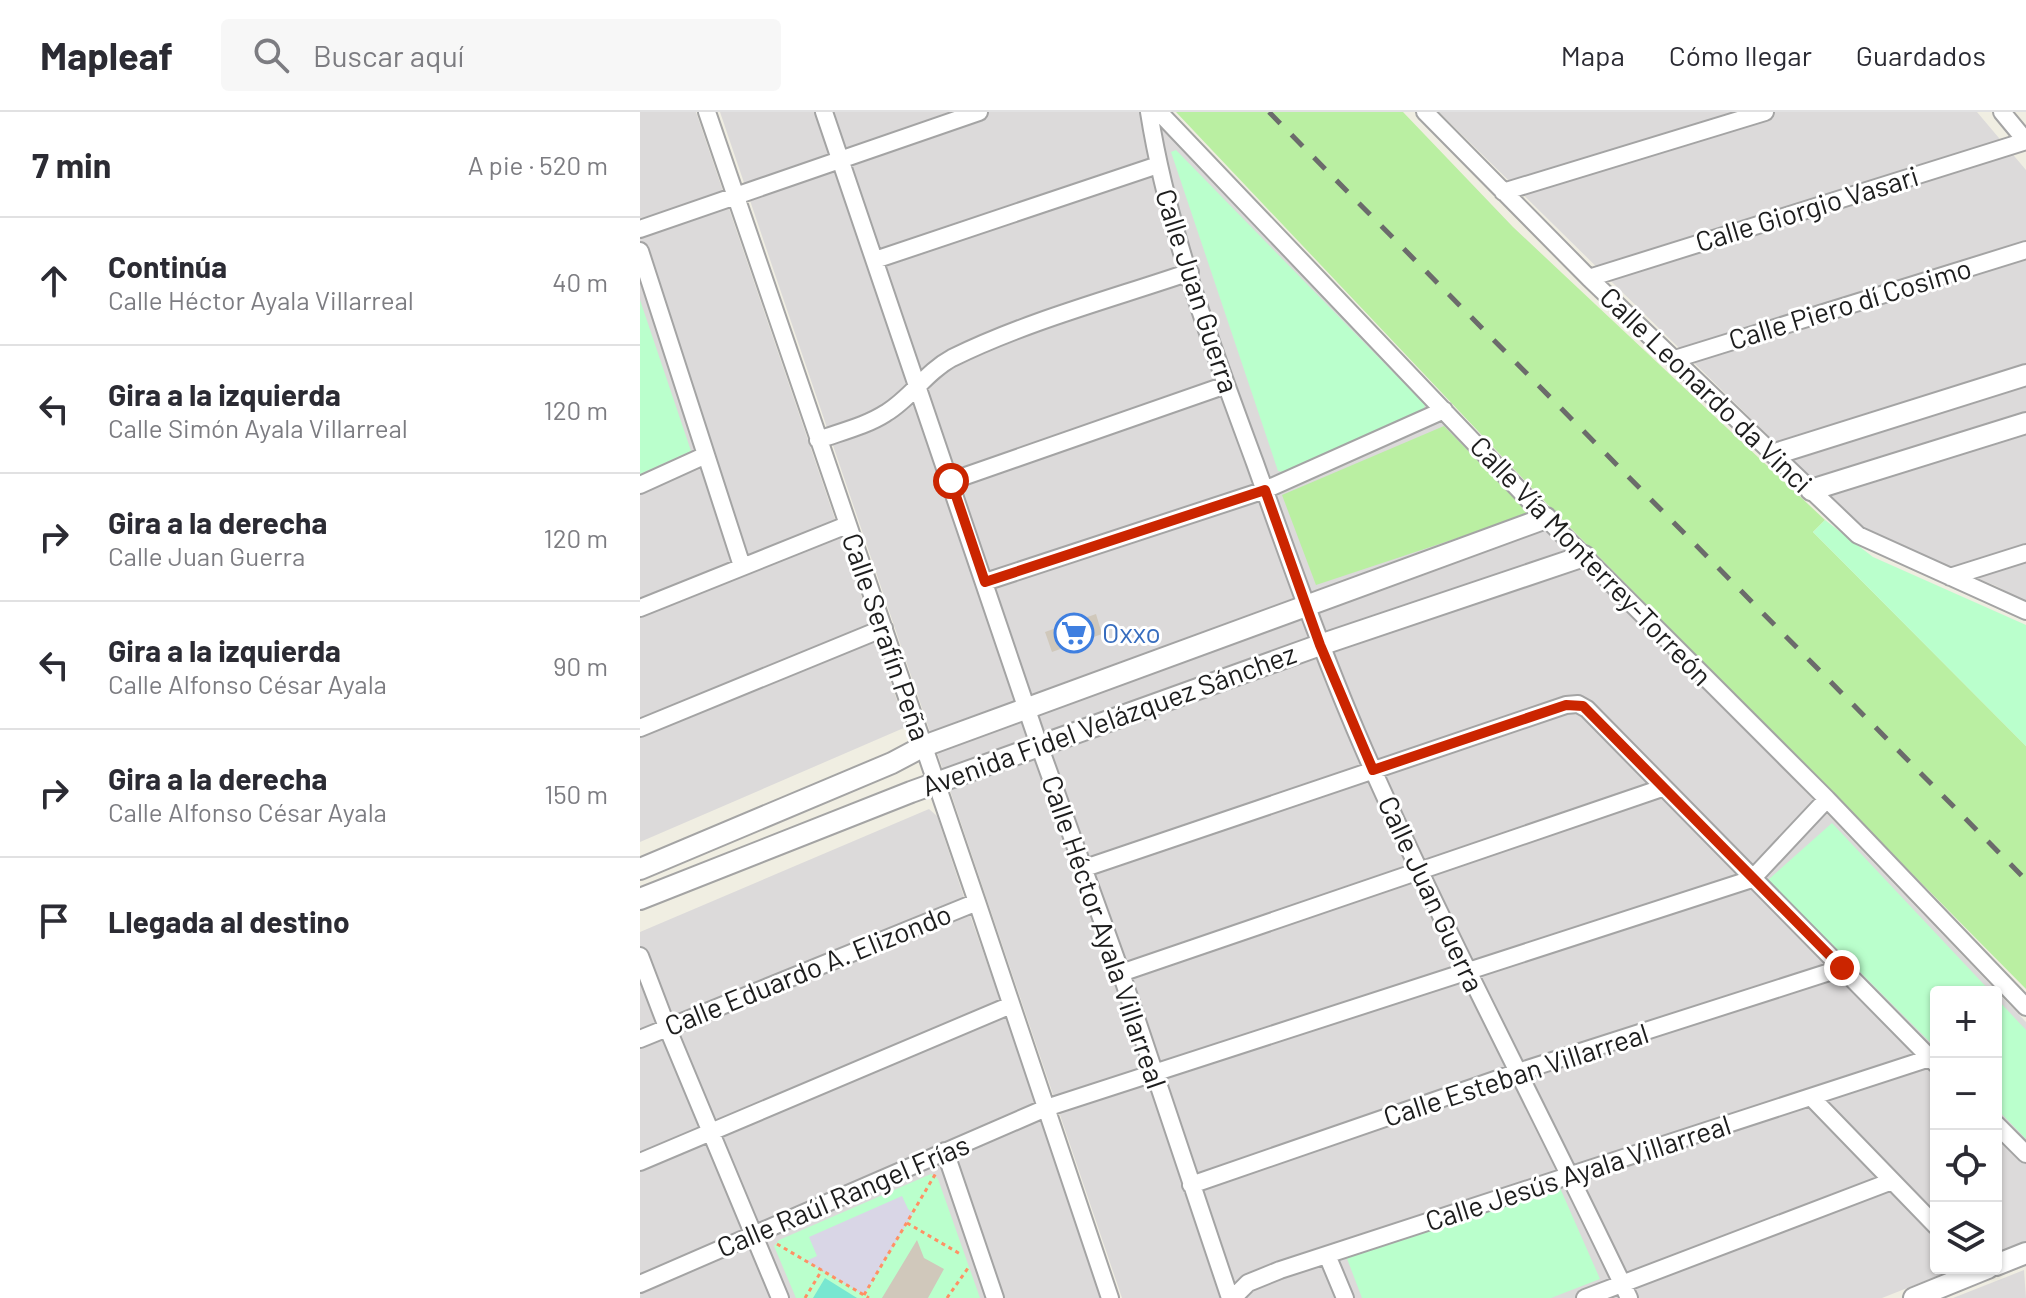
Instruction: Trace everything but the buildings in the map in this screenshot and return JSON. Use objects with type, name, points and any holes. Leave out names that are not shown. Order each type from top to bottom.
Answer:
[{"type":"street","name":"Calle Serafín Peña","points":[[707,112],[1110,1298]]},
{"type":"street","name":"Calle Héctor Ayala Villarreal","points":[[824,112],[1231,1298]]},
{"type":"street","points":[[640,229],[979,112]]},
{"type":"street","name":"Calle Juan Guerra","points":[[1149,112],[1158,165],[1226,385],[1320,645],[1373,770],[1466,971],[1625,1290]]},
{"type":"street","name":"Calle Vía Monterrey-Torreón","points":[[1159,112],[1546,518],[1827,799],[2026,1007]]},
{"type":"street","name":"Calle Leonardo da Vinci","points":[[1425,112],[1589,278],[1858,535],[2026,611]]},
{"type":"street","points":[[1503,192],[1765,112]]},
{"type":"street","points":[[2002,112],[2026,141]]},
{"type":"street","name":"Calle Giorgio Vasari","points":[[1589,278],[2026,141]]},
{"type":"street","points":[[875,260],[1158,165]]},
{"type":"street","name":"Calle Piero dí Cosimo","points":[[1675,359],[2026,250]]},
{"type":"street","points":[[640,251],[742,566]]},
{"type":"street","points":[[818,440],[887,413],[918,383],[952,358],[1027,327],[1190,272]]},
{"type":"street","points":[[1775,454],[2026,375]]},
{"type":"street","points":[[951,481],[1226,385]]},
{"type":"street","points":[[985,582],[1265,490],[1444,410]]},
{"type":"street","points":[[1811,490],[2026,423]]},
{"type":"street","points":[[640,485],[706,455]]},
{"type":"street","name":"Avenida Fidel Velázquez Sánchez","points":[[640,869],[892,763],[924,746],[1546,518]]},
{"type":"street","points":[[640,608],[847,525]]},
{"type":"street","points":[[1950,577],[2026,553]]},
{"type":"street","name":"Avenida Fidel Velázquez Sánchez","points":[[640,899],[1039,745],[1320,645],[1584,556]]},
{"type":"street","points":[[640,728],[884,628]]},
{"type":"street","points":[[1085,868],[1566,705],[1578,704],[1587,709],[1930,1058]]},
{"type":"street","points":[[1121,973],[1662,788]]},
{"type":"street","points":[[1752,879],[1827,799]]},
{"type":"street","name":"Calle Raúl Rangel Frías","points":[[640,1284],[1046,1108],[1752,879]]},
{"type":"street","name":"Calle Eduardo A. Elizondo","points":[[640,1039],[977,902]]},
{"type":"street","points":[[640,956],[780,1298]]},
{"type":"street","name":"Calle Esteban Villarreal","points":[[1191,1185],[1518,1072],[1842,968]]},
{"type":"street","points":[[640,1162],[1011,1005]]},
{"type":"street","name":"Calle Jesús Ayala Villarreal","points":[[1231,1298],[1260,1277],[1568,1174],[1930,1062]]},
{"type":"street","points":[[1812,1098],[1930,1220]]},
{"type":"street","points":[[2002,1130],[2026,1154]]},
{"type":"street","points":[[945,1151],[995,1298]]},
{"type":"street","points":[[1585,1298],[1625,1290],[1892,1181]]},
{"type":"street","points":[[2002,1262],[2026,1253]]},
{"type":"street","points":[[1327,1255],[1345,1298]]},
{"type":"street","points":[[1914,1298],[1972,1274]]},
{"type":"path","points":[[774,1242],[867,1296],[936,1173]]},
{"type":"path","points":[[907,1223],[968,1259]]},
{"type":"path","points":[[947,1298],[970,1265]]},
{"type":"path","points":[[805,1298],[822,1270]]},
{"type":"shaded area","points":[[640,112],[696,112],[906,727],[640,842]]},
{"type":"shaded area","points":[[720,112],[1156,112],[1992,986],[1930,986],[1930,1274],[1943,1274],[1882,1298],[1122,1298]]},
{"type":"shaded area","points":[[1439,112],[1977,112],[2026,170],[2026,602],[1996,586],[1873,535],[1854,520]]},
{"type":"shaded area","points":[[929,809],[937,816],[1048,1134],[1101,1298],[640,1298],[640,932]]},
{"type":"shaded area","points":[[2002,997],[2026,1022],[2026,1241],[2002,1251]]},
{"type":"shaded area","points":[[902,1196],[913,1213],[864,1295],[806,1261],[817,1256],[809,1237]]},
{"type":"shaded area","points":[[2024,1270],[2026,1298],[1953,1298]]},
{"type":"shaded area","points":[[825,1278],[857,1298],[813,1298]]},
{"type":"green space","points":[[1176,112],[1403,112],[1513,227],[1825,520],[1813,532],[2026,746],[2026,989],[1550,507]]},
{"type":"green space","points":[[1176,150],[1425,405],[1423,412],[1283,472],[1278,471],[1171,152]]},
{"type":"green space","points":[[640,300],[691,451],[640,474]]},
{"type":"green space","points":[[1444,426],[1530,514],[1316,585],[1282,495]]},
{"type":"green space","points":[[1825,520],[1873,557],[2026,625],[2026,746],[1813,532]]},
{"type":"green space","points":[[1832,823],[1985,986],[1930,986],[1930,1042],[1768,880]]},
{"type":"green space","points":[[2002,1004],[2026,1030],[2026,1139],[2002,1114]]},
{"type":"green space","points":[[931,1174],[938,1179],[980,1298],[796,1298],[774,1246],[779,1240]]},
{"type":"green space","points":[[1560,1188],[1600,1279],[1551,1298],[1362,1298],[1346,1256]]},
{"type":"railway","points":[[1269,112],[2026,880]]},
{"type":"place","name":"Oxxo","points":[[1074,633]]},
{"type":"route","points":[[951,481],[985,582],[1265,490],[1320,645],[1373,770],[1566,705],[1583,706],[1842,968]]}]
